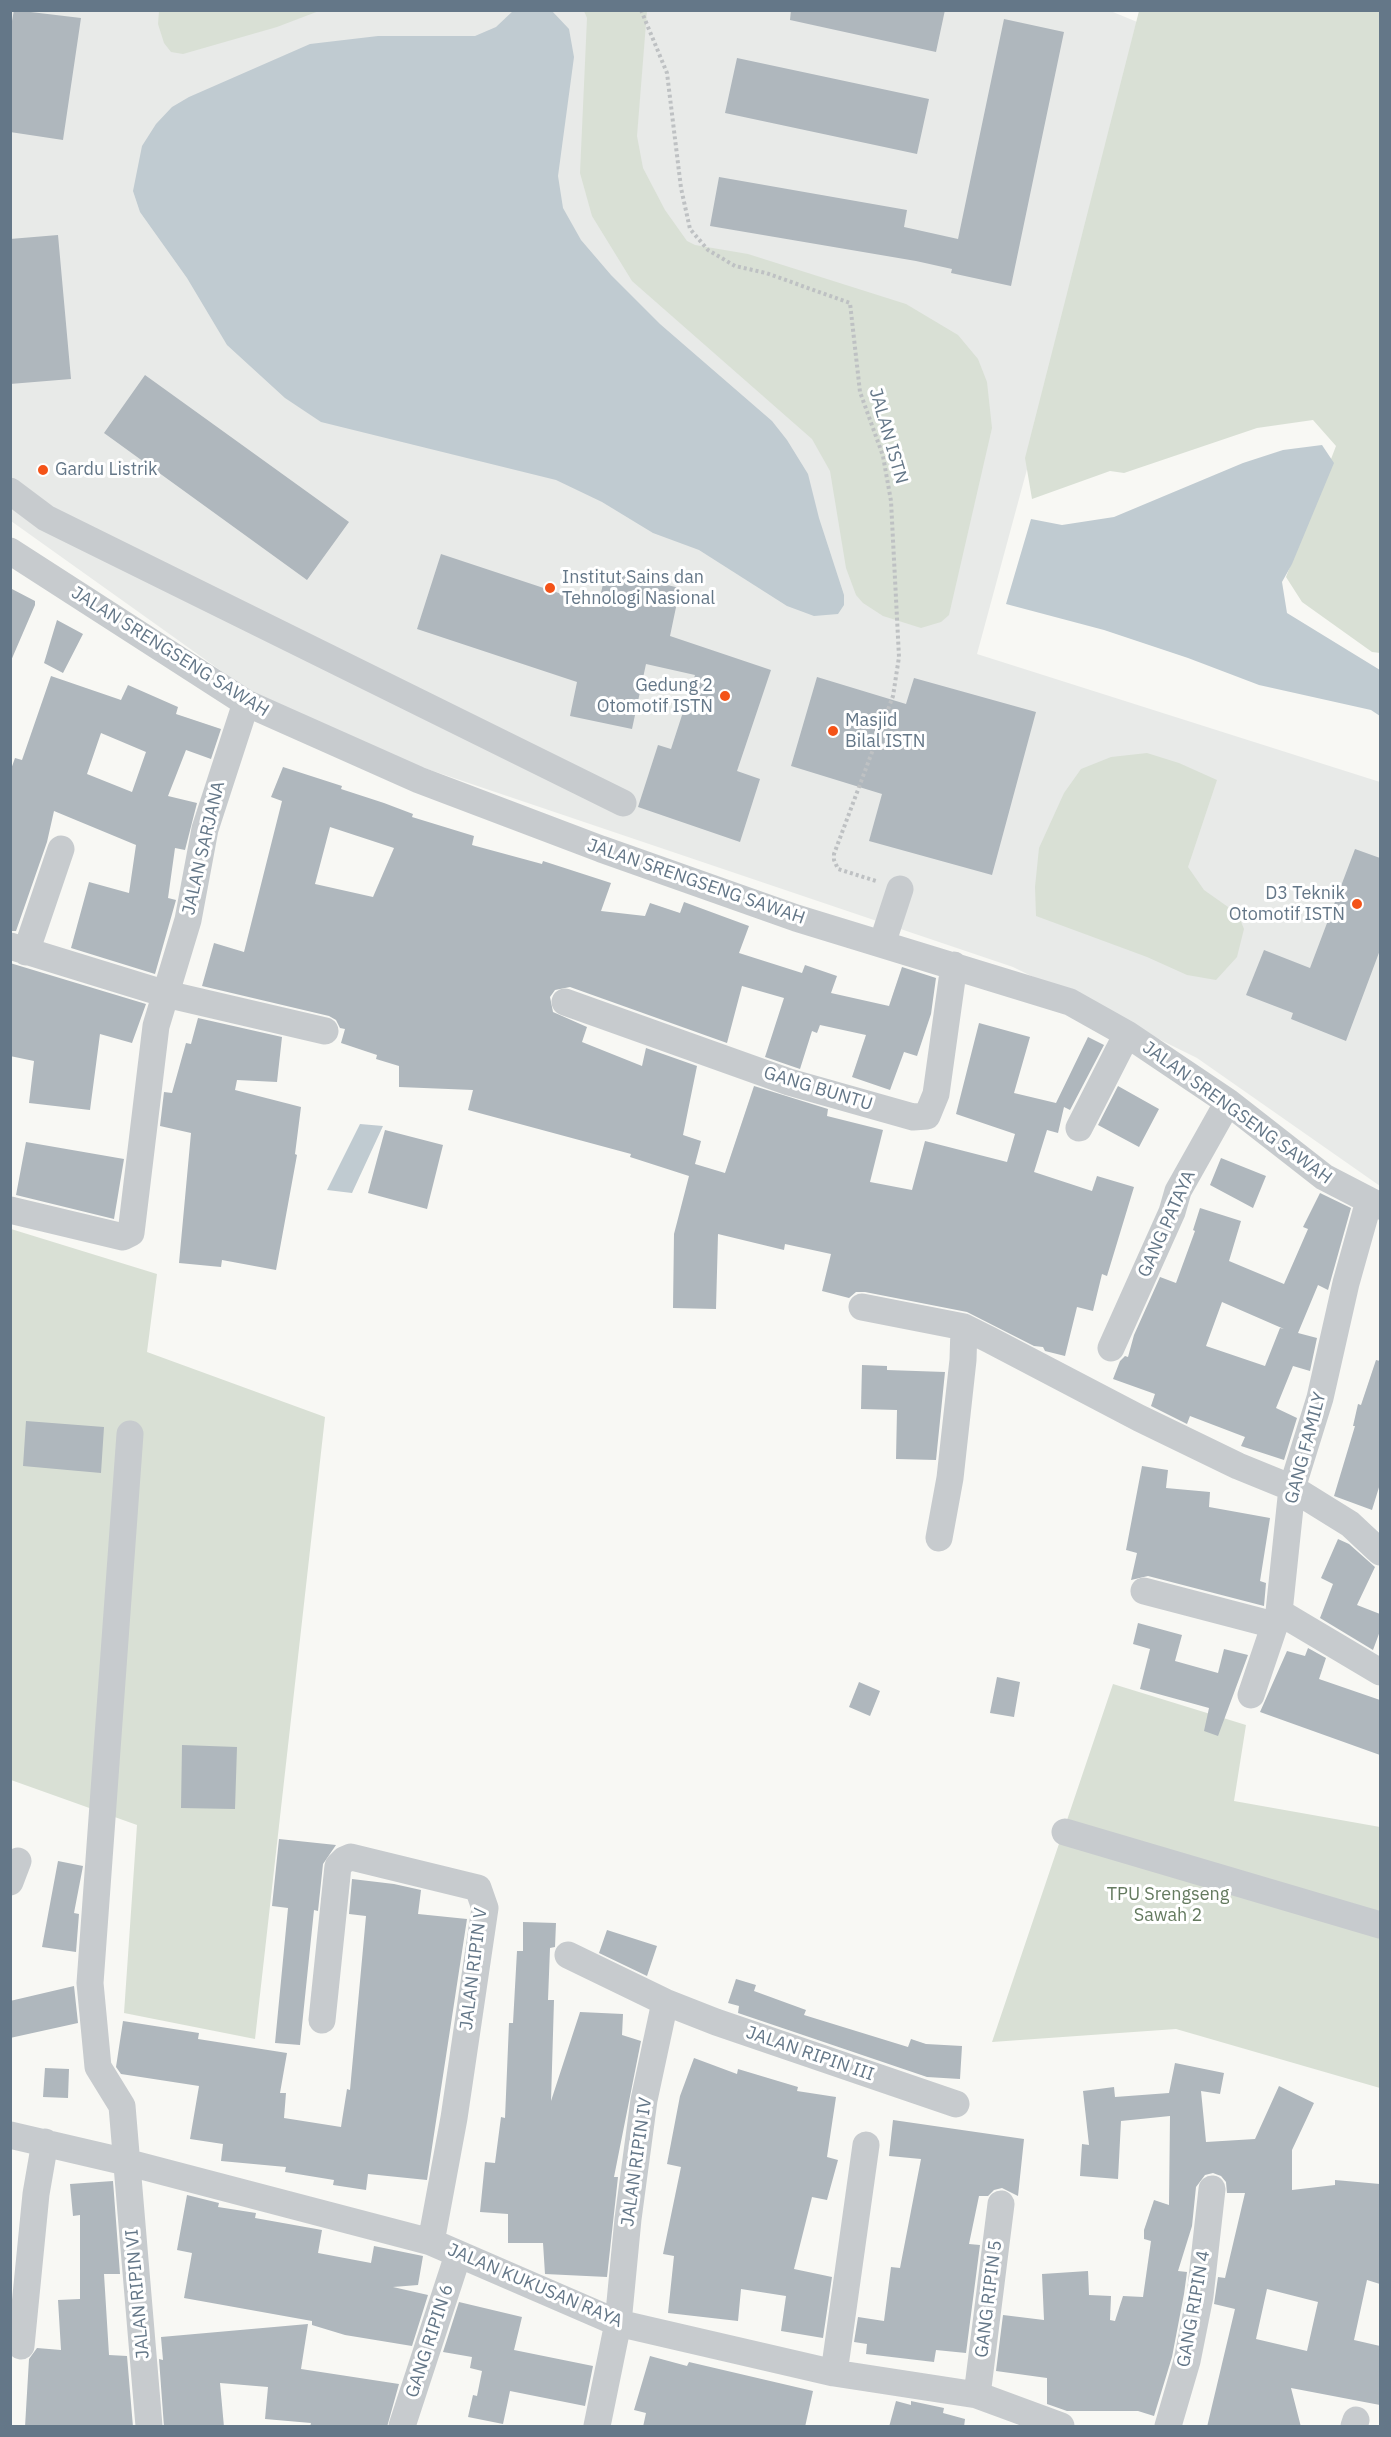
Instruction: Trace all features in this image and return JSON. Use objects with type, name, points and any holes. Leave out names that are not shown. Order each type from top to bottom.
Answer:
[{"type":"street","points":[[10,491],[46,518],[623,803]]},
{"type":"street","name":"JALAN SRENGSENG SAWAH","points":[[10,551],[246,703],[419,780],[535,825],[796,918],[1070,1002],[1126,1034],[1227,1102],[1324,1177],[1375,1204]]},
{"type":"street","name":"JALAN SARJANA","points":[[10,1210],[123,1237],[131,1233],[156,1026],[188,920],[205,829],[246,703]]},
{"type":"street","points":[[61,849],[18,949],[166,994],[325,1031]]},
{"type":"street","points":[[882,944],[900,889]]},
{"type":"street","name":"GANG BUNTU","points":[[565,1002],[789,1082],[913,1117],[927,1116],[936,1094],[954,965]]},
{"type":"street","points":[[1079,1128],[1126,1034]]},
{"type":"street","name":"GANG PATAYA","points":[[1111,1348],[1172,1212],[1178,1191],[1227,1102]]},
{"type":"street","name":"GANG FAMILY","points":[[1251,1695],[1276,1618],[1292,1488],[1320,1398],[1346,1283],[1375,1204]]},
{"type":"street","points":[[862,1307],[964,1327],[1159,1428],[1238,1466],[1292,1488],[1350,1524],[1380,1552]]},
{"type":"street","points":[[939,1538],[950,1478],[963,1360],[964,1327]]},
{"type":"street","name":"JALAN RIPIN VI","points":[[130,1434],[90,1983],[98,2067],[122,2106],[149,2427]]},
{"type":"street","points":[[1144,1591],[1276,1618],[1380,1672]]},
{"type":"street","points":[[1065,1832],[1380,1925]]},
{"type":"street","name":"JALAN RIPIN V","points":[[322,2020],[338,1866],[344,1860],[351,1857],[478,1888],[485,1908],[455,2111],[431,2242]]},
{"type":"street","name":"JALAN RIPIN III","points":[[568,1955],[665,2002],[716,2022],[956,2104]]},
{"type":"street","name":"JALAN RIPIN IV","points":[[597,2427],[618,2323],[627,2219],[644,2100],[665,2002]]},
{"type":"street","name":"JALAN KUKUSAN RAYA","points":[[10,2135],[126,2162],[431,2242],[618,2323],[834,2373],[977,2395],[1061,2427]]},
{"type":"street","points":[[21,2346],[35,2205],[45,2142]]},
{"type":"street","points":[[834,2373],[866,2145]]},
{"type":"street","name":"GANG RIPIN 4","points":[[1168,2427],[1187,2361],[1200,2295],[1212,2189]]},
{"type":"street","name":"GANG RIPIN 5","points":[[977,2395],[1001,2204]]},
{"type":"street","name":"GANG RIPIN 6","points":[[402,2427],[458,2255]]},
{"type":"path","name":"JALAN ISTN","points":[[641,10],[667,73],[681,188],[690,229],[708,250],[735,266],[766,273],[850,303],[860,392],[883,456],[891,501],[899,657],[893,696],[834,854],[834,860],[838,869],[900,889]]},
{"type":"shaded area","points":[[514,10],[552,11],[569,29],[574,57],[558,176],[563,208],[581,240],[611,275],[660,324],[772,421],[787,440],[808,474],[819,518],[844,595],[844,605],[838,614],[814,616],[787,606],[699,550],[653,533],[602,502],[556,480],[321,422],[285,398],[227,345],[187,278],[140,212],[133,191],[142,146],[156,124],[172,107],[189,97],[310,44],[378,36],[475,36],[496,27]]},
{"type":"shaded area","name":"Institut Sains dan Tehnologi Nasional","points":[[1108,10],[1147,26],[977,654],[1380,782],[1380,1186],[1197,1058],[1013,967],[297,725],[11,521],[11,11]]},
{"type":"shaded area","points":[[1322,445],[1334,463],[1292,564],[1282,582],[1287,613],[1380,670],[1380,716],[1371,710],[1259,685],[1104,630],[1006,604],[1031,519],[1062,525],[1114,517],[1243,463],[1283,450]]},
{"type":"shaded area","points":[[360,1124],[383,1126],[352,1193],[327,1190]]},
{"type":"green space","points":[[159,10],[319,11],[277,27],[183,54],[171,52],[164,43],[158,24]]},
{"type":"green space","points":[[584,11],[647,11],[637,136],[643,168],[665,210],[687,241],[695,245],[748,254],[906,304],[958,335],[978,359],[987,382],[992,428],[949,615],[941,622],[921,628],[883,616],[863,603],[856,595],[846,568],[830,471],[812,439],[632,281],[592,216],[580,173],[587,18]]},
{"type":"green space","points":[[1139,11],[1380,11],[1380,653],[1372,652],[1302,602],[1286,577],[1336,446],[1313,420],[1257,428],[1124,473],[1110,471],[1032,499],[1025,458]]},
{"type":"green space","points":[[1147,753],[1179,763],[1217,780],[1188,867],[1204,890],[1238,914],[1244,929],[1237,957],[1216,980],[1187,975],[1147,957],[1036,916],[1035,887],[1039,848],[1064,793],[1081,769],[1111,757]]},
{"type":"green space","points":[[11,1229],[157,1274],[147,1352],[325,1417],[255,2039],[124,2013],[137,1825],[11,1780]]},
{"type":"green space","name":"TPU Srengseng Sawah 2","points":[[1113,1684],[1246,1725],[1234,1801],[1380,1827],[1380,2088],[1176,2029],[992,2042]]},
{"type":"building","points":[[14,10],[81,18],[63,140],[10,132],[10,32]]},
{"type":"building","points":[[791,10],[945,10],[936,52],[790,20]]},
{"type":"building","points":[[1004,19],[1064,32],[1011,286],[951,273],[952,269],[916,261],[710,226],[719,177],[907,210],[904,227],[958,239]]},
{"type":"building","points":[[737,58],[929,99],[917,154],[725,113]]},
{"type":"building","points":[[58,235],[71,379],[10,384],[10,239]]},
{"type":"building","points":[[145,375],[349,522],[307,580],[104,433]]},
{"type":"building","points":[[441,554],[598,606],[606,571],[680,588],[670,636],[771,670],[737,771],[760,779],[740,842],[638,807],[658,745],[671,749],[695,675],[646,664],[632,729],[570,716],[577,682],[417,629]]},
{"type":"building","points":[[10,588],[35,601],[35,605],[10,663]]},
{"type":"building","points":[[57,620],[83,634],[63,673],[44,663]]},
{"type":"building","points":[[51,676],[121,700],[128,685],[178,707],[176,714],[221,729],[211,759],[186,750],[168,796],[197,803],[185,850],[175,848],[168,898],[176,900],[155,974],[71,948],[89,882],[129,893],[136,845],[54,811],[47,842],[16,931],[10,931],[10,772],[15,758],[22,760]],"holes":[[[101,733],[146,752],[132,792],[87,774]]]},
{"type":"building","points":[[817,677],[906,704],[914,678],[1036,712],[992,875],[869,841],[882,794],[791,766]]},
{"type":"building","points":[[283,767],[342,786],[341,789],[413,814],[412,817],[474,836],[472,845],[542,864],[543,861],[611,883],[601,911],[645,916],[650,903],[680,913],[684,902],[749,926],[739,953],[802,973],[805,965],[837,976],[831,993],[889,1006],[902,967],[936,978],[931,1014],[917,1056],[904,1052],[890,1090],[852,1077],[866,1035],[820,1025],[817,1033],[812,1031],[800,1069],[765,1057],[784,998],[742,986],[727,1043],[570,987],[555,990],[550,997],[553,1012],[587,1027],[582,1042],[642,1066],[646,1048],[697,1066],[683,1135],[701,1141],[695,1164],[725,1173],[754,1086],[828,1109],[827,1116],[883,1130],[870,1182],[912,1190],[925,1141],[1007,1162],[1015,1134],[956,1114],[979,1023],[1030,1037],[1014,1093],[1056,1103],[1088,1037],[1104,1045],[1070,1110],[1064,1107],[1058,1133],[1047,1130],[1034,1172],[1092,1191],[1097,1176],[1134,1187],[1107,1276],[1102,1274],[1093,1311],[1077,1307],[1065,1356],[1045,1351],[1043,1347],[1034,1346],[967,1312],[865,1292],[856,1292],[849,1298],[822,1291],[831,1254],[785,1244],[784,1250],[718,1234],[716,1309],[673,1308],[674,1234],[689,1176],[630,1157],[631,1154],[468,1110],[473,1090],[399,1087],[399,1066],[376,1059],[377,1055],[341,1043],[345,1029],[340,1028],[336,1020],[329,1016],[202,986],[214,943],[244,952],[282,801],[271,797]],"holes":[[[330,827],[394,848],[373,897],[315,884]]]},
{"type":"building","name":"D3 Teknik Otomotif ISTN","points":[[1355,849],[1380,858],[1380,950],[1346,1041],[1291,1019],[1293,1013],[1246,995],[1264,950],[1310,968]]},
{"type":"building","points":[[10,963],[146,1004],[132,1043],[100,1034],[90,1110],[29,1103],[34,1061],[10,1056]]},
{"type":"building","points":[[198,1018],[282,1037],[277,1082],[237,1080],[235,1090],[301,1107],[295,1154],[297,1155],[276,1270],[222,1260],[221,1267],[179,1263],[191,1133],[160,1126],[164,1092],[172,1093],[186,1043],[191,1044]]},
{"type":"building","points":[[1118,1086],[1159,1109],[1139,1147],[1098,1125]]},
{"type":"building","points":[[385,1130],[443,1145],[427,1209],[368,1193]]},
{"type":"building","points":[[26,1142],[124,1159],[114,1219],[16,1195]]},
{"type":"building","points":[[1221,1158],[1266,1176],[1253,1208],[1210,1185]]},
{"type":"building","points":[[1320,1193],[1351,1208],[1328,1290],[1318,1285],[1298,1333],[1317,1338],[1310,1371],[1293,1366],[1276,1408],[1297,1418],[1284,1460],[1241,1446],[1245,1437],[1190,1416],[1187,1424],[1151,1406],[1155,1394],[1113,1379],[1120,1361],[1125,1356],[1128,1357],[1134,1335],[1160,1277],[1176,1283],[1195,1231],[1193,1230],[1200,1208],[1241,1221],[1229,1261],[1284,1284],[1308,1229],[1303,1227]],"holes":[[[1222,1302],[1284,1329],[1280,1328],[1265,1366],[1206,1346]]]},
{"type":"building","points":[[1376,1360],[1380,1361],[1380,1484],[1372,1510],[1334,1496],[1355,1426],[1353,1426],[1358,1404],[1361,1405]]},
{"type":"building","points":[[862,1365],[887,1366],[887,1370],[945,1372],[936,1460],[896,1459],[897,1410],[861,1409]]},
{"type":"building","points":[[26,1421],[104,1427],[101,1473],[23,1466]]},
{"type":"building","points":[[1142,1466],[1168,1470],[1166,1488],[1210,1492],[1209,1507],[1270,1518],[1260,1581],[1266,1583],[1264,1606],[1148,1576],[1131,1580],[1137,1553],[1126,1550]]},
{"type":"building","points":[[1338,1539],[1349,1544],[1375,1567],[1357,1605],[1380,1614],[1380,1631],[1373,1650],[1320,1618],[1333,1584],[1321,1578]]},
{"type":"building","points":[[1138,1623],[1182,1635],[1175,1661],[1218,1673],[1224,1649],[1248,1655],[1218,1736],[1204,1731],[1209,1708],[1140,1689],[1150,1649],[1133,1644]]},
{"type":"building","points":[[1308,1648],[1326,1658],[1319,1679],[1380,1700],[1380,1755],[1260,1712],[1287,1651],[1305,1656]]},
{"type":"building","points":[[997,1677],[1020,1682],[1014,1717],[990,1713]]},
{"type":"building","points":[[859,1682],[880,1691],[870,1716],[849,1707]]},
{"type":"building","points":[[182,1745],[237,1747],[235,1809],[181,1808]]},
{"type":"building","points":[[279,1839],[336,1845],[323,1864],[318,1911],[314,1910],[300,2045],[275,2043],[288,1908],[272,1906]]},
{"type":"building","points":[[58,1861],[83,1866],[74,1913],[79,1914],[76,1952],[42,1947]]},
{"type":"building","points":[[352,1879],[421,1890],[418,1914],[467,1919],[427,2180],[368,2174],[366,2190],[333,2185],[334,2180],[285,2172],[286,2167],[221,2161],[223,2144],[190,2139],[199,2086],[121,2074],[116,2067],[123,2021],[199,2033],[198,2039],[287,2053],[280,2093],[286,2093],[284,2118],[341,2127],[347,2089],[350,2090],[366,1916],[349,1914]]},
{"type":"building","points":[[523,1922],[556,1923],[555,1947],[550,1948],[548,2000],[554,2000],[551,2101],[580,2012],[623,2014],[622,2035],[641,2041],[614,2177],[618,2177],[607,2277],[545,2274],[543,2243],[508,2243],[508,2214],[480,2212],[485,2162],[495,2163],[501,2117],[505,2118],[509,2023],[513,2023],[517,1951],[523,1951]]},
{"type":"building","points":[[607,1930],[657,1946],[647,1976],[599,1953]]},
{"type":"building","points":[[736,1979],[756,1985],[754,1991],[806,2010],[804,2015],[908,2047],[911,2039],[926,2044],[962,2046],[960,2079],[927,2077],[738,2013],[739,2006],[728,2003]]},
{"type":"building","points":[[74,1986],[78,2023],[10,2038],[10,2001]]},
{"type":"building","points":[[694,2058],[737,2074],[738,2069],[798,2087],[797,2091],[836,2097],[827,2157],[838,2160],[827,2200],[812,2197],[794,2269],[832,2277],[823,2338],[781,2331],[786,2296],[741,2289],[738,2321],[668,2313],[674,2256],[663,2254],[681,2167],[667,2164],[680,2096]]},
{"type":"building","points":[[1175,2063],[1224,2073],[1220,2094],[1201,2091],[1206,2142],[1255,2139],[1279,2086],[1314,2103],[1292,2150],[1292,2190],[1335,2185],[1335,2180],[1380,2184],[1380,2284],[1367,2280],[1354,2340],[1380,2346],[1380,2405],[1291,2388],[1301,2427],[1207,2427],[1235,2309],[1214,2304],[1218,2277],[1225,2278],[1245,2193],[1227,2193],[1226,2182],[1221,2176],[1213,2173],[1205,2175],[1196,2187],[1192,2226],[1178,2271],[1187,2272],[1184,2294],[1172,2357],[1154,2416],[1138,2411],[1067,2411],[1047,2404],[1047,2378],[996,2371],[1003,2315],[1044,2320],[1042,2274],[1088,2271],[1089,2295],[1111,2296],[1110,2320],[1115,2321],[1123,2296],[1143,2297],[1151,2241],[1144,2239],[1144,2230],[1154,2200],[1169,2205],[1170,2116],[1121,2121],[1118,2179],[1080,2176],[1082,2144],[1089,2145],[1083,2091],[1114,2087],[1115,2097],[1169,2093]],"holes":[[[1267,2289],[1318,2302],[1307,2351],[1256,2339]]]},
{"type":"building","points":[[45,2068],[69,2069],[68,2098],[43,2097]]},
{"type":"building","points":[[893,2120],[1024,2139],[1018,2196],[1002,2188],[994,2190],[988,2196],[979,2196],[969,2244],[980,2245],[966,2353],[936,2350],[934,2362],[866,2354],[867,2344],[854,2342],[858,2317],[884,2321],[891,2267],[900,2268],[921,2159],[889,2156]]},
{"type":"building","points":[[113,2181],[120,2274],[104,2274],[109,2355],[127,2356],[133,2427],[25,2427],[29,2359],[37,2348],[61,2350],[58,2300],[80,2299],[80,2215],[73,2216],[70,2184]]},
{"type":"building","points":[[187,2195],[219,2203],[218,2207],[256,2213],[255,2218],[322,2230],[318,2253],[371,2263],[374,2246],[423,2256],[418,2285],[393,2287],[428,2295],[412,2346],[345,2335],[312,2325],[312,2321],[184,2298],[192,2253],[177,2250]]},
{"type":"building","points":[[459,2302],[522,2317],[514,2350],[593,2366],[585,2406],[510,2391],[503,2424],[468,2417],[473,2395],[477,2396],[482,2371],[470,2368],[472,2357],[443,2352]]},
{"type":"building","points":[[308,2324],[301,2369],[399,2384],[387,2427],[310,2427],[311,2423],[265,2419],[268,2387],[220,2383],[224,2427],[164,2427],[159,2359],[163,2360],[161,2337]]},
{"type":"building","points":[[650,2356],[687,2366],[689,2362],[813,2391],[805,2427],[643,2427],[646,2413],[634,2410]]},
{"type":"building","points":[[896,2401],[911,2405],[911,2401],[944,2408],[943,2413],[965,2419],[964,2427],[889,2427]]},
{"type":"place","name":"Gardu Listrik","points":[[43,470]]},
{"type":"place","name":"Institut Sains dan Tehnologi Nasional","points":[[550,588]]},
{"type":"place","name":"Gedung 2 Otomotif ISTN","points":[[725,696]]},
{"type":"place","name":"Masjid Bilal ISTN","points":[[833,731]]},
{"type":"place","name":"D3 Teknik Otomotif ISTN","points":[[1357,904]]}]
